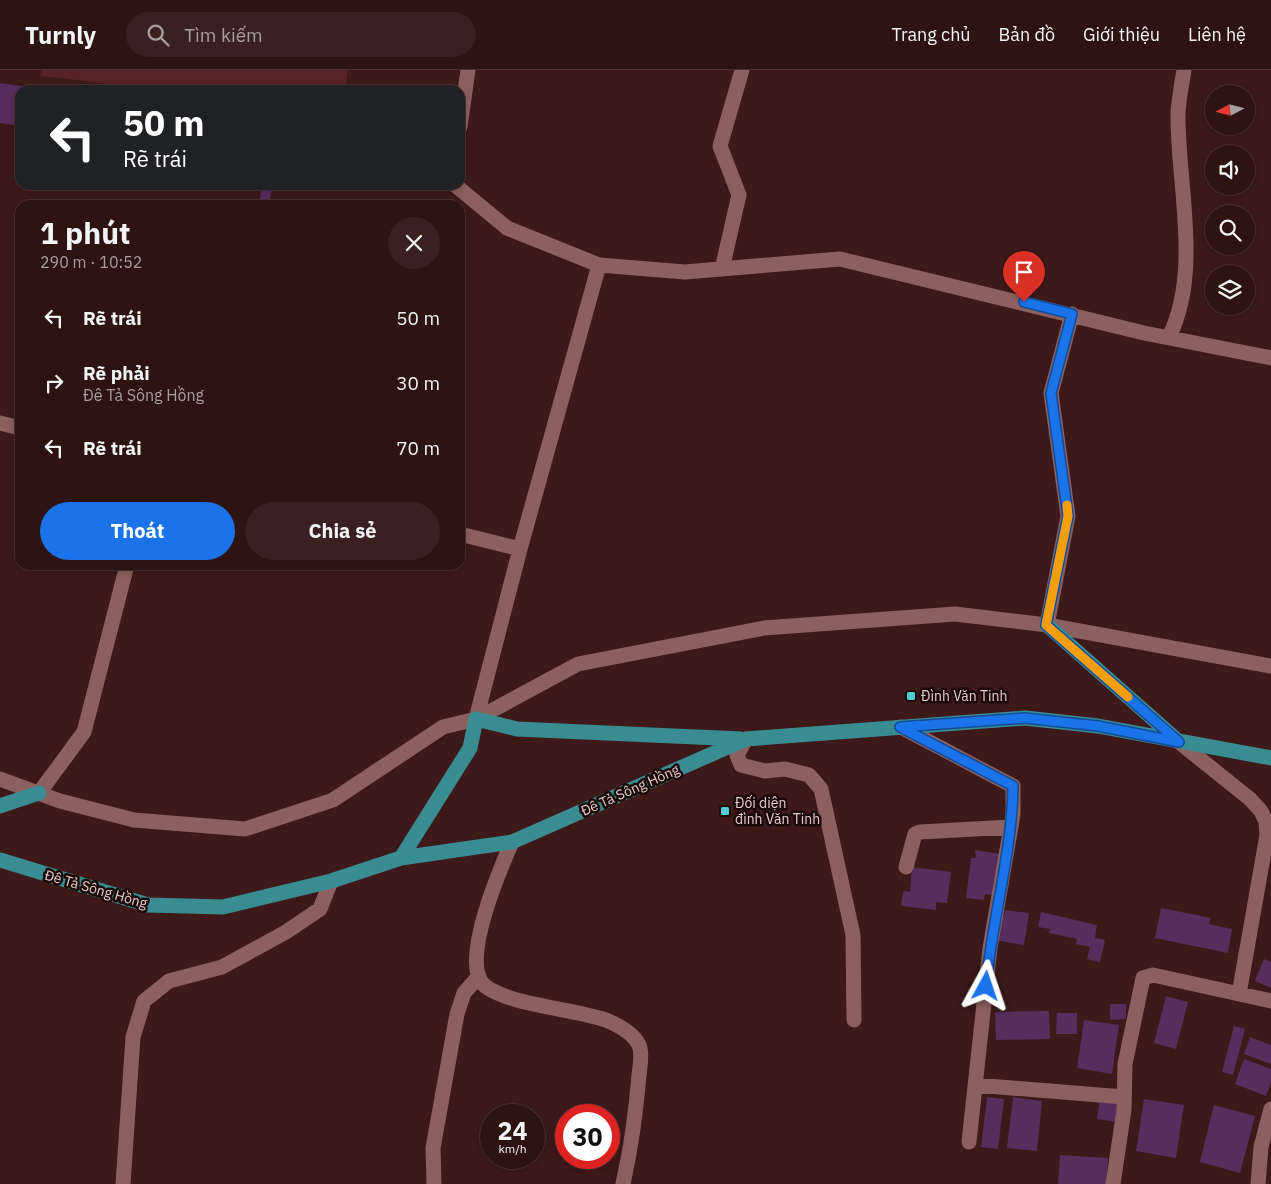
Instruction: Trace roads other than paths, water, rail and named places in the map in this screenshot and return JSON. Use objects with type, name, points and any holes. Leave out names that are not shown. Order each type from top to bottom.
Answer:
[{"type":"main road","points":[[1046,625],[1179,742]]},
{"type":"main road","name":"Đê Tả Sông Hồng","points":[[0,860],[148,905],[222,907],[331,881],[401,858],[512,842],[746,739],[1025,718],[1098,726],[1271,758]]},
{"type":"main road","points":[[401,858],[470,748],[476,719],[517,729],[746,739]]},
{"type":"main road","points":[[0,806],[39,793]]},
{"type":"street","points":[[465,91],[468,70]]},
{"type":"street","points":[[722,269],[739,195],[720,146],[742,70]]},
{"type":"street","points":[[1169,338],[1175,325],[1186,258],[1178,111],[1184,70]]},
{"type":"street","points":[[461,190],[507,228],[599,265],[685,272],[840,259],[1169,338],[1271,358]]},
{"type":"street","points":[[476,719],[520,549],[599,265]]},
{"type":"street","points":[[1046,625],[1068,516],[1051,393],[1072,314]]},
{"type":"street","points":[[0,423],[15,427]]},
{"type":"street","points":[[465,535],[520,549]]},
{"type":"street","points":[[39,793],[84,732],[126,570]]},
{"type":"street","points":[[0,779],[39,793],[134,820],[245,829],[333,800],[443,728],[476,719],[578,664],[764,628],[955,614],[1046,625],[1271,666]]},
{"type":"street","points":[[900,727],[1013,786],[1011,827],[990,948],[969,1142]]},
{"type":"street","points":[[746,739],[737,755],[741,765],[765,771],[785,769],[809,775],[821,789],[853,935],[854,1020]]},
{"type":"street","points":[[1179,742],[1250,799],[1261,811],[1266,822],[1266,844],[1240,994]]},
{"type":"street","points":[[906,867],[915,834],[920,832],[1011,827]]},
{"type":"street","points":[[512,842],[488,902],[478,946],[479,976],[484,985],[519,999],[591,1015],[620,1025],[640,1048],[634,1128],[623,1184]]},
{"type":"street","points":[[123,1184],[133,1037],[144,1001],[170,982],[222,967],[286,932],[320,909],[331,881]]},
{"type":"street","points":[[1114,1184],[1124,1097],[1125,1064],[1143,978],[1153,975],[1271,1001]]},
{"type":"street","points":[[434,1184],[433,1148],[457,1014],[464,993],[479,976]]},
{"type":"street","points":[[975,1085],[1124,1097]]},
{"type":"street","points":[[1258,1184],[1261,1147],[1271,1109]]},
{"type":"place","name":"Đình Văn Tinh","points":[[911,696]]},
{"type":"place","name":"Đối diện đình Văn Tinh","points":[[725,811]]}]
